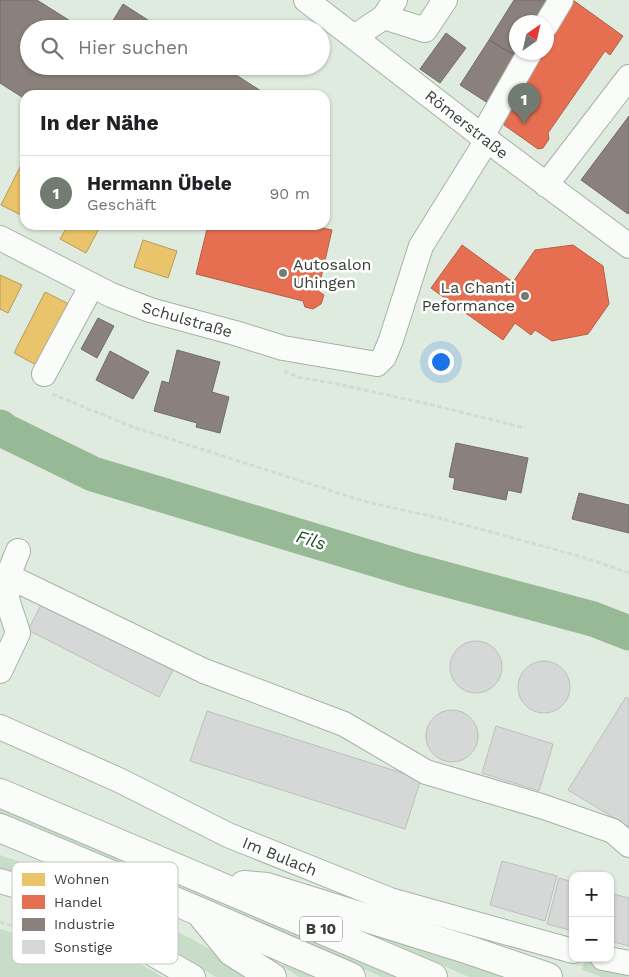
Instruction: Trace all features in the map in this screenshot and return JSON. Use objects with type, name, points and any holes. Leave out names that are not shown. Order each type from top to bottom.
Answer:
[{"type":"highway","name":"B 10","points":[[0,793],[162,862]]},
{"type":"highway","name":"B 10","points":[[0,828],[81,862]]},
{"type":"highway","name":"B 10","points":[[178,869],[433,977]]},
{"type":"highway","name":"B 10","points":[[209,882],[267,887],[469,950],[548,977]]},
{"type":"highway","name":"B 10","points":[[178,903],[351,977]]},
{"type":"highway","points":[[198,911],[232,952],[272,977]]},
{"type":"street","name":"Römerstraße","points":[[306,0],[484,138],[629,246]]},
{"type":"street","points":[[354,37],[390,8],[425,30],[444,0]]},
{"type":"street","points":[[552,15],[561,0]]},
{"type":"street","points":[[484,138],[526,60]]},
{"type":"street","points":[[546,185],[629,77]]},
{"type":"street","name":"Schulstraße","points":[[0,238],[92,285],[150,310],[236,333],[283,348],[377,364],[384,357],[391,340],[421,246],[484,138]]},
{"type":"street","points":[[44,374],[92,285]]},
{"type":"street","points":[[0,671],[18,633],[7,599],[8,576],[18,551]]},
{"type":"street","points":[[8,576],[204,671],[344,724],[426,772],[544,807],[613,831],[629,845]]},
{"type":"street","name":"Im Bulach","points":[[0,727],[121,781],[228,835],[390,900],[569,950]]},
{"type":"street","points":[[0,881],[12,885]]},
{"type":"street","points":[[614,960],[629,963]]},
{"type":"street","points":[[170,964],[193,977]]},
{"type":"path","points":[[278,369],[301,378],[332,383],[525,428]]},
{"type":"path","points":[[44,374],[40,382],[43,390],[132,427],[363,501],[443,519],[586,558],[629,573]]},
{"type":"path","points":[[0,922],[12,926]]},
{"type":"green space","points":[[0,804],[136,862],[112,862],[0,814]]},
{"type":"green space","points":[[0,855],[19,862],[12,862],[12,877],[0,871]]},
{"type":"green space","points":[[178,880],[406,977],[382,977],[178,890]]},
{"type":"green space","points":[[0,929],[12,933],[12,964],[140,964],[163,977],[0,977]]},
{"type":"green space","points":[[371,929],[531,977],[469,977],[370,934]]},
{"type":"green space","points":[[178,932],[257,977],[216,977],[178,957]]},
{"type":"green space","points":[[285,962],[320,977],[299,977],[282,966]]},
{"type":"green space","points":[[584,962],[603,962],[629,968],[629,977],[602,977],[582,970]]},
{"type":"building: Wohnen","points":[[20,167],[20,214],[1,205]]},
{"type":"building: Wohnen","points":[[65,230],[98,230],[86,253],[60,239]]},
{"type":"building: Wohnen","points":[[143,240],[177,251],[168,278],[134,267]]},
{"type":"building: Wohnen","points":[[0,275],[22,285],[8,313],[0,309]]},
{"type":"building: Wohnen","points":[[45,292],[71,305],[40,367],[14,353]]},
{"type":"building: Handel","points":[[570,0],[573,0],[623,36],[610,55],[605,51],[548,133],[549,139],[543,148],[538,149],[504,125],[506,121],[501,117],[534,60],[554,60],[554,27]]},
{"type":"building: Handel","points":[[207,230],[332,230],[318,291],[324,295],[321,304],[313,309],[305,307],[303,301],[196,274]]},
{"type":"building: Handel","name":"La Chanti Peformance","points":[[462,245],[513,282],[535,250],[573,245],[603,266],[609,304],[588,334],[552,341],[535,330],[531,335],[515,323],[503,340],[431,288]]},
{"type":"building: Industrie","points":[[0,0],[37,0],[69,20],[20,20],[20,75],[236,75],[259,90],[20,90],[20,96],[0,83]]},
{"type":"building: Industrie","points":[[514,0],[550,0],[540,15],[509,15],[509,52],[489,40]]},
{"type":"building: Industrie","points":[[123,4],[148,20],[113,20]]},
{"type":"building: Industrie","points":[[446,33],[466,48],[440,83],[420,69]]},
{"type":"building: Industrie","points":[[489,40],[509,52],[509,60],[514,60],[494,107],[460,85]]},
{"type":"building: Industrie","points":[[629,116],[629,213],[628,214],[581,180]]},
{"type":"building: Industrie","points":[[98,318],[114,326],[97,358],[81,349]]},
{"type":"building: Industrie","points":[[177,350],[220,362],[212,392],[229,397],[220,433],[196,427],[197,423],[154,411],[162,381],[169,383]]},
{"type":"building: Industrie","points":[[110,351],[149,372],[133,399],[96,380]]},
{"type":"building: Industrie","points":[[456,443],[528,458],[521,493],[508,490],[506,500],[453,489],[455,478],[449,477]]},
{"type":"building: Industrie","points":[[579,493],[629,505],[629,533],[572,519]]},
{"type":"building: Sonstige","points":[[42,603],[173,670],[159,697],[28,630]]},
{"type":"building: Sonstige","points":[[471,641],[481,641],[491,645],[498,652],[502,667],[498,682],[491,689],[481,693],[471,693],[461,689],[454,682],[450,672],[450,662],[454,652],[461,645]]},
{"type":"building: Sonstige","points":[[539,661],[549,661],[563,668],[570,682],[570,692],[563,706],[549,713],[539,713],[529,709],[522,702],[518,692],[518,682],[522,672],[529,665]]},
{"type":"building: Sonstige","points":[[626,697],[629,699],[629,827],[568,790]]},
{"type":"building: Sonstige","points":[[447,710],[457,710],[471,717],[478,731],[478,741],[471,755],[457,762],[447,762],[437,758],[430,751],[426,741],[426,731],[430,721],[437,714]]},
{"type":"building: Sonstige","points":[[207,711],[421,779],[405,829],[190,761]]},
{"type":"building: Sonstige","points":[[496,726],[553,744],[539,791],[482,773]]},
{"type":"building: Sonstige","points":[[502,861],[557,876],[545,921],[490,905]]},
{"type":"building: Sonstige","points":[[559,878],[569,881],[569,930],[547,924]]},
{"type":"building: Sonstige","points":[[614,894],[629,898],[629,946],[614,942]]},
{"type":"waterway","name":"Fils","points":[[0,427],[93,474],[411,570],[593,619],[629,633]]},
{"type":"place","name":"Hermann Übele","points":[[524,124]]},
{"type":"place","name":"Autosalon Uhingen","points":[[283,273]]},
{"type":"place","name":"La Chanti Peformance","points":[[525,296]]}]
